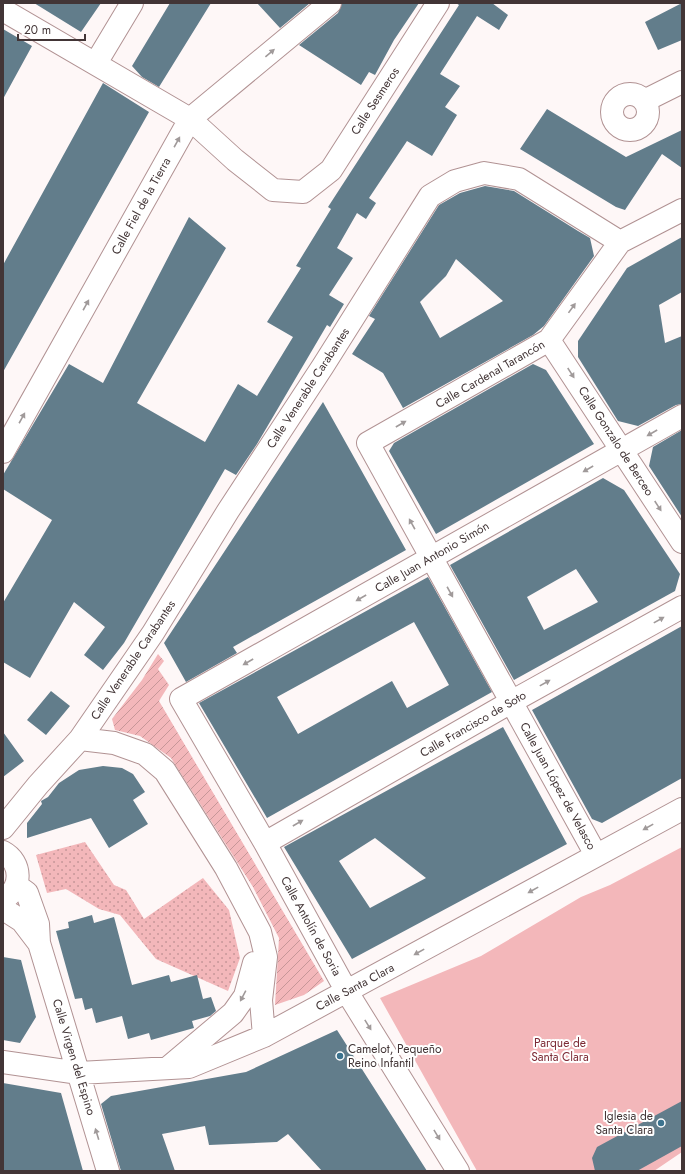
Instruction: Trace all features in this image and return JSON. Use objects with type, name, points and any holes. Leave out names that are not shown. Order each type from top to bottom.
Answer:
[{"type":"street","points":[[96,63],[132,3]]},
{"type":"street","name":"Calle Fiel de la Tierra","points":[[3,452],[190,119],[330,3]]},
{"type":"street","name":"Calle Sesmeros","points":[[190,119],[235,160],[273,190],[303,192],[331,170],[438,3]]},
{"type":"street","points":[[3,10],[190,119]]},
{"type":"street","points":[[644,101],[682,82]]},
{"type":"street","name":"Calle Venerable Carabantes","points":[[3,828],[38,785],[80,739],[153,633],[228,511],[323,366],[430,196],[455,181],[484,173],[519,178],[620,242]]},
{"type":"street","points":[[620,242],[682,210]]},
{"type":"street","name":"Calle Cardenal Tarancón","points":[[368,443],[549,340],[620,242]]},
{"type":"street","name":"Calle Gonzalo de Berceo","points":[[549,340],[682,542]]},
{"type":"street","name":"Calle Juan Antonio Simón","points":[[181,699],[682,416]]},
{"type":"street","name":"Calle Juan López de Velasco","points":[[368,443],[596,855]]},
{"type":"street","name":"Calle Francisco de Soto","points":[[265,843],[511,702],[682,607]]},
{"type":"street","name":"Calle Antolín de Soria","points":[[181,699],[265,843],[347,992],[458,1171]]},
{"type":"street","points":[[80,739],[114,743],[145,754],[165,771],[226,868],[260,932],[266,958],[261,1000],[264,1036]]},
{"type":"street","name":"Calle Venerable Carabantes","points":[[7,854],[19,809]]},
{"type":"street","name":"Calle Santa Clara","points":[[3,1062],[79,1073],[189,1067],[264,1036],[682,809]]},
{"type":"street","points":[[7,854],[17,870],[10,892]]},
{"type":"street","name":"Calle Virgen del Espino","points":[[10,892],[27,893],[38,924],[39,943],[108,1171]]},
{"type":"street","name":"Calle Virgen del Espino","points":[[3,905],[8,912],[22,921],[39,943]]},
{"type":"street","points":[[169,1067],[232,1013],[245,996],[254,968],[260,932]]},
{"type":"green space","points":[[158,654],[164,661],[158,669],[169,685],[159,701],[324,981],[304,995],[275,1005],[279,938],[253,887],[171,758],[140,736],[115,730],[112,719],[142,680]]},
{"type":"green space","points":[[85,842],[114,885],[126,890],[144,919],[203,878],[229,910],[240,958],[228,991],[156,959],[120,915],[99,909],[66,889],[47,893],[36,855]]},
{"type":"green space","name":"Parque de Santa Clara","points":[[682,847],[682,1152],[654,1171],[477,1171],[380,998],[481,956],[581,897],[610,885]]},
{"type":"building","points":[[34,3],[101,3],[81,32]]},
{"type":"building","points":[[170,3],[211,3],[159,87],[142,77],[132,66]]},
{"type":"building","points":[[257,3],[310,3],[280,28]]},
{"type":"building","points":[[342,3],[419,3],[394,40],[375,75],[369,72],[361,85],[299,45],[338,13]]},
{"type":"building","points":[[456,3],[492,3],[508,15],[499,30],[477,16],[440,74],[460,86],[445,107],[457,115],[432,156],[407,141],[369,198],[376,203],[366,219],[357,213],[337,248],[353,258],[329,295],[344,304],[330,327],[327,325],[257,444],[236,475],[225,469],[124,643],[103,670],[84,655],[105,627],[74,602],[30,678],[3,662],[3,603],[52,520],[3,489],[3,475],[69,364],[103,383],[189,217],[226,248],[137,403],[205,442],[238,384],[257,396],[293,337],[267,322],[301,268],[296,266],[331,209],[328,207],[459,5]]},
{"type":"building","points":[[682,3],[682,40],[658,50],[645,22]]},
{"type":"building","points":[[3,29],[32,46],[3,99]]},
{"type":"building","points":[[103,83],[149,112],[3,372],[3,265]]},
{"type":"building","points":[[547,109],[626,157],[682,130],[682,168],[662,154],[625,210],[616,207],[520,149]]},
{"type":"building","points":[[485,186],[514,191],[590,238],[594,256],[544,326],[533,335],[403,408],[383,373],[352,354],[375,319],[369,316],[439,205],[460,193]],"holes":[[[456,259],[503,301],[440,338],[420,302],[446,276]]]},
{"type":"building","points":[[682,237],[682,292],[659,305],[665,343],[682,336],[682,404],[676,405],[638,426],[618,421],[578,357],[578,341],[627,268]]},
{"type":"building","points":[[533,364],[546,370],[594,444],[436,534],[389,451],[394,443]]},
{"type":"building","points":[[323,402],[406,550],[233,647],[237,653],[186,682],[164,643]]},
{"type":"building","points":[[682,430],[682,517],[649,466],[653,447]]},
{"type":"building","points":[[603,478],[624,490],[680,574],[675,591],[514,680],[450,565]],"holes":[[[576,569],[598,602],[544,630],[527,597]]]},
{"type":"building","points":[[428,577],[492,692],[267,818],[199,703]],"holes":[[[414,622],[449,685],[407,708],[392,681],[298,734],[277,697]]]},
{"type":"building","points":[[682,626],[682,778],[602,823],[592,819],[532,710]]},
{"type":"building","points":[[51,691],[70,706],[46,735],[27,720]]},
{"type":"building","points":[[503,727],[567,844],[352,959],[284,847]],"holes":[[[375,838],[426,878],[370,908],[339,861]]]},
{"type":"building","points":[[3,732],[24,761],[3,777]]},
{"type":"building","points":[[103,766],[122,768],[133,774],[145,792],[133,800],[148,824],[109,848],[91,818],[27,838],[27,823],[42,804],[41,801],[48,797],[59,783],[79,770]]},
{"type":"building","points":[[92,915],[94,923],[114,917],[132,985],[169,975],[171,982],[197,975],[203,999],[211,997],[216,1011],[210,1016],[192,1021],[194,1028],[151,1040],[149,1033],[128,1039],[122,1016],[96,1023],[92,1008],[85,1010],[82,998],[75,999],[56,931],[69,928],[68,922]]},
{"type":"building","points":[[3,957],[21,960],[36,1017],[20,1043],[3,1040]]},
{"type":"building","points":[[337,1030],[427,1171],[322,1171],[288,1134],[277,1142],[209,1145],[205,1126],[162,1134],[175,1171],[121,1171],[101,1104],[111,1096],[246,1072]]},
{"type":"building","points":[[3,1083],[61,1093],[83,1171],[3,1171]]},
{"type":"building","name":"Iglesia de Santa Clara","points":[[682,1101],[682,1146],[637,1171],[595,1171],[592,1158],[597,1147]]},
{"type":"place","name":"Camelot, Pequeño Reino Infantil","points":[[340,1056]]},
{"type":"place","name":"Iglesia de Santa Clara","points":[[661,1123]]}]
